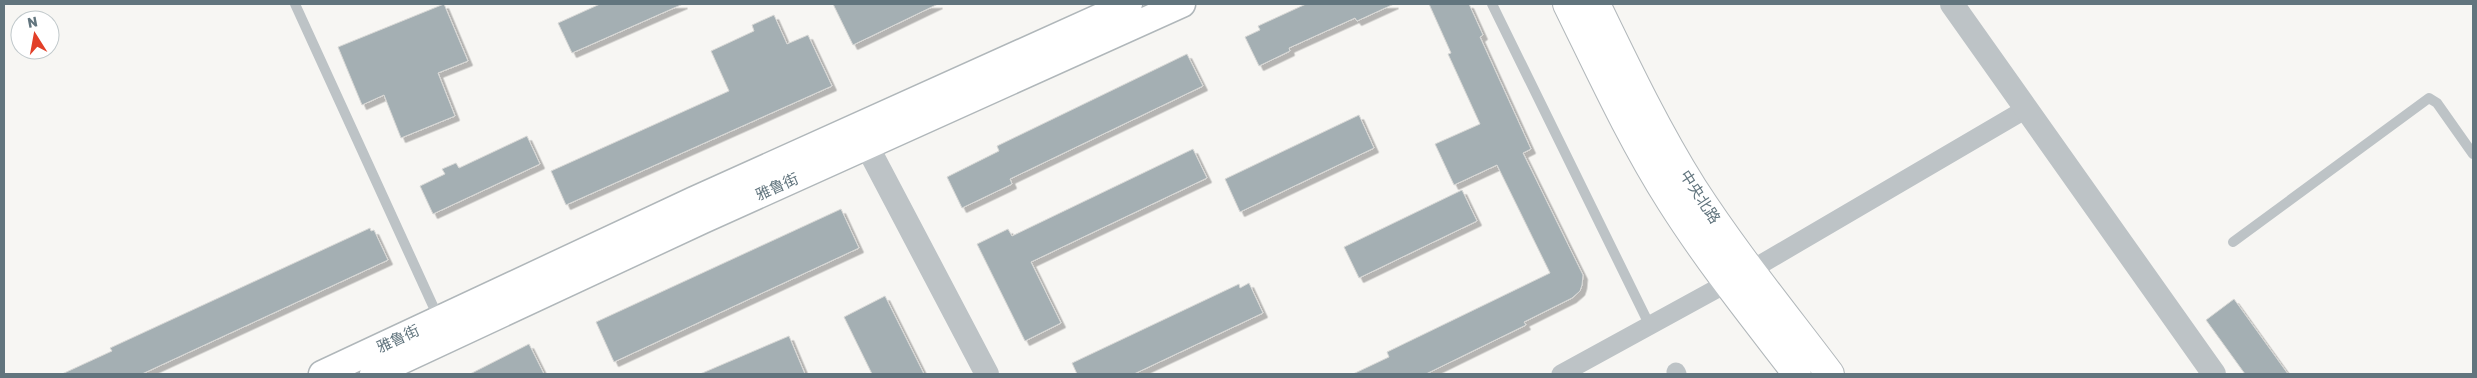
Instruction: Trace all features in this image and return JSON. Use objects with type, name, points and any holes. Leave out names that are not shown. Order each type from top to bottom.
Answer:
[{"type":"main road","name":"雅鲁街","points":[[322,374],[712,192],[1129,4]]},
{"type":"main road","name":"雅鲁街","points":[[373,374],[866,146],[1182,4]]},
{"type":"main road","name":"中央北路","points":[[1566,4],[1628,129],[1689,229],[1740,277],[1830,374]]},
{"type":"main road","name":"中央北路","points":[[1596,4],[1651,117],[1718,225],[1740,277],[1797,374]]},
{"type":"street","points":[[1952,4],[2214,374]]},
{"type":"street","points":[[1561,374],[1740,277],[2026,109]]},
{"type":"street","points":[[866,146],[986,374]]},
{"type":"lane","points":[[295,4],[439,319]]},
{"type":"lane","points":[[1492,4],[1650,326]]},
{"type":"lane","points":[[2233,242],[2429,98],[2437,102],[2473,154]]},
{"type":"building","points":[[444,4],[468,61],[438,73],[455,116],[401,138],[384,95],[362,105],[338,47]]},
{"type":"building","points":[[600,4],[683,4],[572,53],[558,23]]},
{"type":"building","points":[[833,4],[938,4],[853,45]]},
{"type":"building","points":[[1306,4],[1394,4],[1357,21],[1355,18],[1289,48],[1290,51],[1259,66],[1245,37],[1260,30],[1258,26]]},
{"type":"building","points":[[1429,4],[1469,4],[1483,35],[1480,37],[1531,149],[1523,153],[1583,275],[1582,285],[1580,291],[1572,298],[1524,322],[1526,325],[1426,374],[1353,374],[1389,357],[1387,352],[1550,273],[1497,165],[1454,185],[1435,144],[1480,124],[1448,54],[1451,53]]},
{"type":"building","points":[[774,15],[787,44],[808,35],[832,86],[566,205],[551,171],[729,91],[711,51],[754,31],[752,25]]},
{"type":"building","points":[[1187,54],[1203,86],[1010,179],[1012,184],[962,208],[947,177],[999,151],[997,146]]},
{"type":"building","points":[[1359,115],[1374,148],[1240,212],[1225,179]]},
{"type":"building","points":[[527,136],[540,164],[433,214],[420,186],[445,174],[442,169],[456,163],[459,168]]},
{"type":"building","points":[[1193,149],[1207,178],[1031,262],[1061,323],[1025,341],[977,244],[1008,229],[1012,236]]},
{"type":"building","points":[[1462,190],[1477,221],[1359,278],[1344,247]]},
{"type":"building","points":[[841,209],[859,248],[614,362],[596,322]]},
{"type":"building","points":[[370,228],[371,231],[374,230],[388,260],[142,374],[62,374],[112,351],[110,348]]},
{"type":"building","points":[[1249,283],[1263,313],[1134,374],[1077,374],[1072,363],[1239,284],[1240,288]]},
{"type":"building","points":[[885,296],[924,374],[872,374],[844,317]]},
{"type":"building","points":[[2234,299],[2288,374],[2245,374],[2206,320]]},
{"type":"building","points":[[789,336],[805,374],[700,374]]},
{"type":"building","points":[[529,344],[544,374],[470,374]]}]
